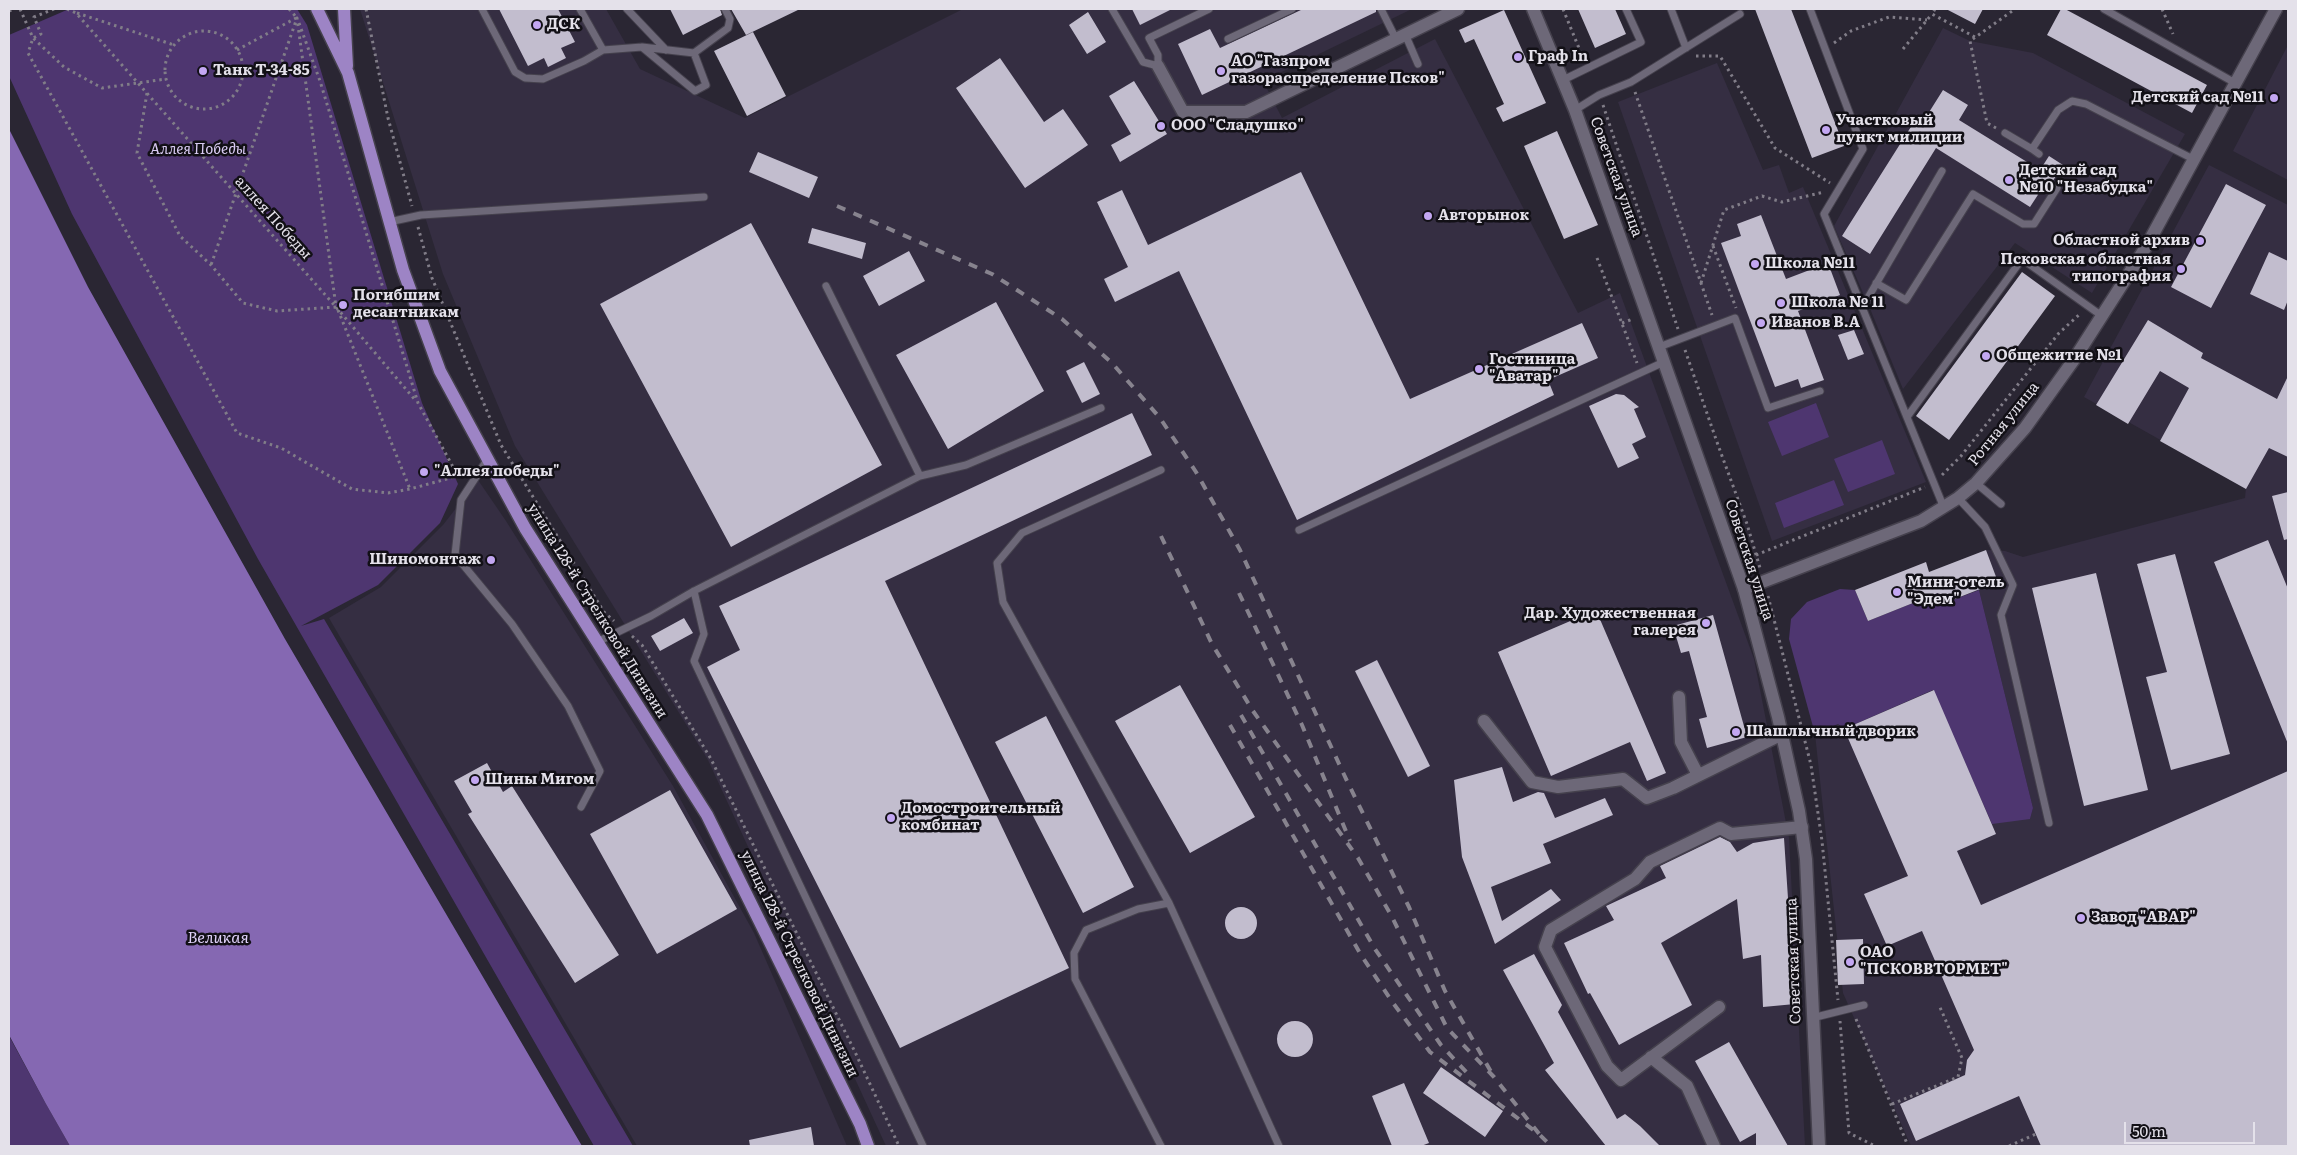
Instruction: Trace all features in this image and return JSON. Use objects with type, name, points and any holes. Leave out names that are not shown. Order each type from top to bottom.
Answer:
[{"type":"main road","name":"улица 128-й Стрелковой Дивизии","points":[[317,9],[348,73],[403,270],[440,371],[525,528],[707,815],[860,1124],[868,1146]]},
{"type":"main road","name":"улица 128-й Стрелковой Дивизии","points":[[344,9],[348,73]]},
{"type":"street","points":[[1158,66],[1183,112],[1246,112],[1458,9]]},
{"type":"street","name":"Советская улица","points":[[1533,9],[1575,110],[1744,589],[1782,734],[1802,828],[1806,859],[1819,1146]]},
{"type":"street","name":"Ротная улица","points":[[1744,589],[1921,521],[1944,508],[1976,483],[2025,428],[2102,316],[2146,247],[2237,84],[2276,9]]},
{"type":"street","points":[[1678,697],[1681,742],[1698,776]]},
{"type":"street","points":[[1484,721],[1532,782],[1558,788],[1623,779],[1646,798],[1698,776],[1782,734]]},
{"type":"street","points":[[1719,1007],[1621,1080],[1607,1066],[1545,947],[1551,930],[1635,880],[1650,862],[1720,828],[1731,834],[1802,828]]},
{"type":"street","points":[[1651,1058],[1687,1086],[1714,1146]]},
{"type":"lane","points":[[482,9],[515,72],[525,78],[543,79],[584,61],[603,50],[642,47],[694,53],[728,28],[730,19],[725,9]]},
{"type":"lane","points":[[580,9],[603,50]]},
{"type":"lane","points":[[627,9],[666,50]]},
{"type":"lane","points":[[1112,9],[1143,62],[1158,66],[1158,55],[1149,38],[1209,9]]},
{"type":"lane","points":[[1228,39],[1292,9]]},
{"type":"lane","points":[[1381,9],[1418,64]]},
{"type":"lane","points":[[1563,80],[1641,42],[1626,9]]},
{"type":"lane","points":[[1671,9],[1686,48]]},
{"type":"lane","points":[[1810,9],[1863,149],[1824,214],[1944,508]]},
{"type":"lane","points":[[2104,9],[2237,84]]},
{"type":"lane","points":[[1575,110],[1599,95],[1631,82],[1740,14]]},
{"type":"lane","points":[[642,47],[696,91],[706,85],[694,53]]},
{"type":"lane","points":[[2032,149],[2058,110],[2072,101],[2086,104],[2195,160]]},
{"type":"lane","points":[[2005,133],[2040,154]]},
{"type":"lane","points":[[1862,308],[1942,171]]},
{"type":"lane","points":[[1876,282],[1906,300],[1974,194],[2023,224],[2034,224],[2057,188]]},
{"type":"lane","points":[[389,222],[415,216],[704,197]]},
{"type":"lane","points":[[1907,417],[2022,260],[2102,316]]},
{"type":"lane","points":[[826,286],[920,476]]},
{"type":"lane","points":[[1659,346],[1735,318],[1768,408],[1820,391]]},
{"type":"lane","points":[[1300,530],[1664,362]]},
{"type":"lane","points":[[597,642],[694,590],[920,476],[966,465],[1101,408]]},
{"type":"lane","points":[[487,460],[461,500],[455,556],[512,624],[568,706],[600,771],[581,807]]},
{"type":"lane","points":[[1161,470],[1022,533],[997,563],[1003,602],[1169,903],[1279,1146]]},
{"type":"lane","points":[[1976,483],[2001,504]]},
{"type":"lane","points":[[1958,498],[1985,527],[2013,585],[2001,615],[2049,822]]},
{"type":"lane","points":[[694,590],[704,634],[694,661],[923,1146]]},
{"type":"lane","points":[[1161,1146],[1075,979],[1074,952],[1086,930],[1138,909],[1169,903]]},
{"type":"lane","points":[[1812,1018],[1864,1004]]},
{"type":"path","points":[[9,11],[14,9]]},
{"type":"path","points":[[20,9],[33,38],[64,67],[102,88],[166,80]]},
{"type":"path","points":[[54,9],[34,17],[41,34],[33,38],[28,54],[238,433],[281,448],[352,489],[388,493],[458,476],[478,474]]},
{"type":"path","name":"аллея Победы","points":[[67,9],[76,13],[336,307],[418,403]]},
{"type":"path","points":[[289,9],[297,18],[320,81],[418,403],[458,476]]},
{"type":"path","points":[[366,9],[388,118],[432,278],[501,445],[604,612],[642,645],[711,759],[899,1146]]},
{"type":"path","points":[[1903,48],[1932,14],[1934,9]]},
{"type":"path","points":[[2001,18],[2007,9]]},
{"type":"path","points":[[2005,133],[1987,123],[1970,42],[1975,36],[2015,9]]},
{"type":"path","points":[[2162,9],[2181,54]]},
{"type":"path","points":[[76,13],[174,45]]},
{"type":"path","points":[[1932,14],[1975,36]]},
{"type":"path","points":[[1825,48],[1851,31],[1889,17],[1927,20]]},
{"type":"path","points":[[297,18],[336,307],[410,489]]},
{"type":"path","points":[[237,50],[297,18]]},
{"type":"path","points":[[211,265],[297,18]]},
{"type":"path","points":[[207,31],[219,34],[229,41],[237,50],[242,62],[240,82],[230,99],[218,106],[206,109],[192,107],[180,101],[171,92],[166,80],[165,67],[167,55],[174,45],[183,36],[194,32],[207,31]]},
{"type":"path","points":[[1686,48],[1697,56],[1720,56],[1775,148],[1839,188]]},
{"type":"path","points":[[1631,82],[1716,326]]},
{"type":"path","points":[[147,93],[138,152],[180,236],[211,265],[243,303],[277,311],[336,307]]},
{"type":"path","points":[[1701,283],[1724,210],[1762,196],[1782,202],[1839,188]]},
{"type":"path","points":[[1713,246],[1736,307],[1735,318]]},
{"type":"path","points":[[1597,258],[1641,373]]},
{"type":"path","points":[[1756,555],[1934,483],[1961,456],[2059,333],[2088,306]]},
{"type":"path","points":[[1892,1104],[1958,1077],[1962,1058],[1939,1005]]},
{"type":"path","points":[[1852,1008],[1908,1146]]},
{"type":"path","points":[[2009,1146],[2036,1134]]},
{"type":"shaded area","points":[[360,9],[606,9],[640,69],[745,118],[963,9],[1412,9],[1263,81],[1282,118],[1435,39],[1578,313],[1620,293],[1754,659],[1789,838],[1805,1146],[886,1146],[708,760],[515,446],[443,274]]},
{"type":"shaded area","name":"Детский сад №10 \"Незабудка\"","points":[[1943,28],[1970,41],[2033,53],[2185,134],[2092,293],[2015,243],[1903,389],[1871,311],[1872,300],[1864,295],[1834,226]]},
{"type":"shaded area","name":"Детский сад №11","points":[[2288,45],[2288,180],[2233,151]]},
{"type":"shaded area","name":"Школа №11","points":[[1717,63],[1763,170],[1779,165],[1789,193],[1803,187],[1926,482],[1772,541],[1618,102]]},
{"type":"shaded area","points":[[2209,165],[2288,205],[2288,1146],[1911,1146],[1843,993],[1815,734],[1838,724],[1844,729],[1934,690],[2030,819],[2033,808],[1979,590],[1998,582],[1986,550],[2005,551],[2023,557],[2245,498],[2246,488],[2084,397]]},
{"type":"shaded area","points":[[478,480],[506,521],[673,786],[754,933],[847,1146],[637,1146],[329,618],[381,587],[443,525]]},
{"type":"green space","name":"Аллея Победы","points":[[69,9],[297,9],[307,25],[422,403],[458,484],[440,523],[378,585],[301,626],[324,619],[633,1146],[594,1146],[258,559],[72,214],[9,76],[9,35]]},
{"type":"green space","points":[[1816,403],[1829,437],[1782,456],[1768,422]]},
{"type":"green space","points":[[1882,440],[1895,474],[1848,492],[1834,459]]},
{"type":"green space","points":[[1834,480],[1844,505],[1784,528],[1775,503]]},
{"type":"green space","points":[[1840,589],[1855,590],[1868,621],[1938,593],[1942,604],[1979,590],[2033,808],[2030,819],[1992,824],[1933,690],[1844,729],[1838,724],[1815,734],[1789,639],[1791,619],[1807,602]]},
{"type":"green space","points":[[9,1036],[46,1104],[70,1146],[9,1146]]},
{"type":"water","name":"Великая","points":[[9,129],[88,287],[285,639],[582,1146],[70,1146],[46,1104],[9,1035]]},
{"type":"building","name":"ДСК","points":[[499,9],[558,9],[575,42],[561,48],[566,58],[548,67],[544,58],[528,66]]},
{"type":"building","points":[[670,9],[720,9],[722,15],[683,35]]},
{"type":"building","points":[[731,9],[800,9],[746,35]]},
{"type":"building","points":[[1132,9],[1172,9],[1140,25]]},
{"type":"building","name":"АО \"Газпром газораспределение Псков\"","points":[[1303,9],[1376,9],[1376,12],[1202,95],[1178,44],[1210,29],[1220,48]]},
{"type":"building","points":[[1578,9],[1615,9],[1626,34],[1595,48]]},
{"type":"building","points":[[1755,9],[1791,9],[1844,146],[1812,158]]},
{"type":"building","points":[[1946,9],[1983,9],[1975,24]]},
{"type":"building","points":[[2061,9],[2065,9],[2207,85],[2192,113],[2047,35]]},
{"type":"building","points":[[1504,10],[1546,103],[1503,122],[1496,108],[1504,104],[1474,39],[1465,43],[1459,30]]},
{"type":"building","points":[[1088,12],[1106,42],[1087,54],[1069,25]]},
{"type":"building","points":[[753,32],[786,96],[747,116],[714,51]]},
{"type":"building","points":[[1000,58],[1044,122],[1063,109],[1088,145],[1025,188],[956,88]]},
{"type":"building","points":[[1134,81],[1167,134],[1120,162],[1111,145],[1131,134],[1109,96]]},
{"type":"building","points":[[1943,90],[1968,105],[1959,120],[2040,170],[2049,156],[2063,165],[2049,187],[2045,184],[2030,207],[1936,148],[1870,254],[1842,236],[1914,122],[1921,125]]},
{"type":"building","points":[[1557,131],[1598,225],[1564,239],[1524,146]]},
{"type":"building","points":[[758,152],[818,177],[809,198],[749,172]]},
{"type":"building","points":[[1301,172],[1410,399],[1582,323],[1598,358],[1548,380],[1554,395],[1297,520],[1179,271],[1115,302],[1104,279],[1128,267],[1097,202],[1122,190],[1148,245]]},
{"type":"building","points":[[2226,184],[2266,205],[2211,308],[2171,287]]},
{"type":"building","name":"Школа № 11","points":[[1761,215],[1786,279],[1828,263],[1840,295],[1798,311],[1824,380],[1801,388],[1798,379],[1775,387],[1721,243],[1741,236],[1737,224]]},
{"type":"building","points":[[751,223],[882,465],[731,547],[600,304]]},
{"type":"building","points":[[812,228],[866,243],[862,259],[808,243]]},
{"type":"building","points":[[909,251],[925,281],[879,306],[863,276]]},
{"type":"building","points":[[2269,252],[2288,261],[2288,300],[2284,310],[2250,294]]},
{"type":"building","name":"Общежитие №1","points":[[2022,272],[2055,296],[1949,440],[1916,416]]},
{"type":"building","points":[[996,302],[1044,391],[948,449],[896,355]]},
{"type":"building","points":[[2148,320],[2203,353],[2201,358],[2277,399],[2288,376],[2288,457],[2269,448],[2246,489],[2160,441],[2189,388],[2160,371],[2128,424],[2096,405]]},
{"type":"building","points":[[1854,330],[1864,354],[1848,360],[1838,335]]},
{"type":"building","points":[[1084,362],[1100,394],[1082,403],[1066,371]]},
{"type":"building","points":[[1616,394],[1624,395],[1639,407],[1634,409],[1646,437],[1632,444],[1639,458],[1618,468],[1589,406]]},
{"type":"building","name":"Домостроительный комбинат","points":[[1132,413],[1152,455],[885,581],[1069,968],[900,1048],[707,667],[740,650],[719,606]]},
{"type":"building","points":[[2288,492],[2288,539],[2284,540],[2272,496]]},
{"type":"building","points":[[2268,540],[2288,589],[2288,744],[2214,562]]},
{"type":"building","points":[[1986,550],[1998,582],[1942,604],[1938,593],[1868,621],[1855,590],[1926,562],[1929,572]]},
{"type":"building","points":[[2175,554],[2230,754],[2171,770],[2146,677],[2167,672],[2137,564]]},
{"type":"building","points":[[2096,573],[2148,790],[2084,806],[2032,588]]},
{"type":"building","points":[[1596,610],[1666,773],[1647,781],[1630,742],[1551,776],[1498,652]]},
{"type":"building","points":[[1713,615],[1747,737],[1707,748],[1699,719],[1707,717],[1689,651],[1681,653],[1673,626]]},
{"type":"building","points":[[684,618],[693,633],[660,651],[651,636]]},
{"type":"building","points":[[1377,660],[1430,766],[1408,777],[1355,671]]},
{"type":"building","points":[[1180,685],[1255,817],[1190,853],[1115,721]]},
{"type":"building","name":"Завод \"АВАР\"","points":[[1934,690],[1996,834],[1957,851],[1981,905],[2288,771],[2288,1146],[2041,1146],[2019,1096],[1916,1141],[1900,1104],[1965,1075],[1967,1060],[1974,1050],[1922,931],[1887,946],[1864,894],[1908,876],[1844,729]]},
{"type":"building","points":[[1046,716],[1134,887],[1083,913],[995,742]]},
{"type":"building","points":[[487,763],[503,792],[512,786],[619,955],[575,983],[468,814],[472,812],[454,781]]},
{"type":"building","points":[[1502,767],[1513,802],[1538,792],[1544,793],[1555,818],[1605,798],[1613,815],[1543,844],[1551,863],[1491,887],[1502,921],[1551,889],[1561,900],[1495,944],[1462,857],[1454,780]]},
{"type":"building","points":[[670,790],[737,909],[657,954],[590,834]]},
{"type":"building","points":[[1720,837],[1730,842],[1737,852],[1753,843],[1784,838],[1795,1004],[1763,1007],[1761,955],[1743,959],[1737,899],[1661,943],[1692,1005],[1619,1045],[1590,993],[1588,994],[1564,943],[1614,920],[1606,906],[1666,878],[1660,866]]},
{"type":"building","points":[[1241,907],[1252,912],[1257,923],[1252,934],[1241,939],[1230,934],[1225,923],[1230,912]]},
{"type":"building","name":"ОАО \"ПСКОВВТОРМЕТ\"","points":[[1863,939],[1864,984],[1838,985],[1836,940]]},
{"type":"building","points":[[1534,954],[1562,1005],[1558,1012],[1617,1119],[1625,1114],[1660,1146],[1606,1146],[1545,1070],[1554,1063],[1503,970]]},
{"type":"building","points":[[1295,1021],[1302,1022],[1308,1026],[1312,1032],[1312,1046],[1308,1052],[1302,1056],[1295,1057],[1288,1056],[1282,1052],[1278,1046],[1277,1039],[1278,1032],[1282,1026],[1288,1022]]},
{"type":"building","points":[[1729,1042],[1788,1146],[1756,1146],[1756,1133],[1740,1142],[1695,1061]]},
{"type":"building","points":[[1441,1067],[1503,1111],[1485,1137],[1423,1093]]},
{"type":"building","points":[[1404,1083],[1429,1143],[1421,1146],[1392,1146],[1372,1096]]},
{"type":"building","points":[[811,1127],[814,1146],[750,1146],[749,1140]]},
{"type":"railway","points":[[837,206],[992,274],[1062,319],[1112,363],[1160,418],[1196,472],[1240,550],[1347,781],[1409,907],[1445,991],[1494,1077]]},
{"type":"railway","points":[[1161,536],[1212,644],[1253,711],[1358,858],[1391,915],[1447,1028],[1494,1077],[1540,1135]]},
{"type":"railway","points":[[1239,593],[1302,725],[1350,841]]},
{"type":"railway","points":[[1241,715],[1375,949],[1441,1045],[1469,1075]]},
{"type":"railway","points":[[1230,725],[1361,955],[1393,1003],[1430,1052],[1540,1135],[1551,1146]]},
{"type":"place","name":"ДСК","points":[[537,25]]},
{"type":"place","name":"Граф In","points":[[1518,57]]},
{"type":"place","name":"Танк Т-34-85","points":[[203,71]]},
{"type":"place","name":"АО \"Газпром газораспределение Псков\"","points":[[1221,71]]},
{"type":"place","name":"Детский сад №11","points":[[2274,98]]},
{"type":"place","name":"ООО \"Сладушко\"","points":[[1161,126]]},
{"type":"place","name":"Участковый пункт милиции","points":[[1826,130]]},
{"type":"place","name":"Детский сад №10 \"Незабудка\"","points":[[2009,180]]},
{"type":"place","name":"Авторынок","points":[[1428,216]]},
{"type":"place","name":"Областной архив","points":[[2200,241]]},
{"type":"place","name":"Школа №11","points":[[1755,264]]},
{"type":"place","name":"Псковская областная типография","points":[[2181,269]]},
{"type":"place","name":"Школа № 11","points":[[1781,303]]},
{"type":"place","name":"Погибшим десантникам","points":[[343,305]]},
{"type":"place","name":"Иванов В.А","points":[[1761,323]]},
{"type":"place","name":"Общежитие №1","points":[[1986,356]]},
{"type":"place","name":"Гостиница \"Аватар\"","points":[[1479,369]]},
{"type":"place","name":"\"Аллея победы\"","points":[[424,472]]},
{"type":"place","name":"Шиномонтаж","points":[[491,560]]},
{"type":"place","name":"Мини-отель \"Эдем\"","points":[[1897,592]]},
{"type":"place","name":"Дар. Художественная галерея","points":[[1706,623]]},
{"type":"place","name":"Шашлычный дворик","points":[[1736,732]]},
{"type":"place","name":"Шины Мигом","points":[[475,780]]},
{"type":"place","name":"Домостроительный комбинат","points":[[891,818]]},
{"type":"place","name":"Завод \"АВАР\"","points":[[2081,918]]},
{"type":"place","name":"ОАО \"ПСКОВВТОРМЕТ\"","points":[[1850,962]]}]
